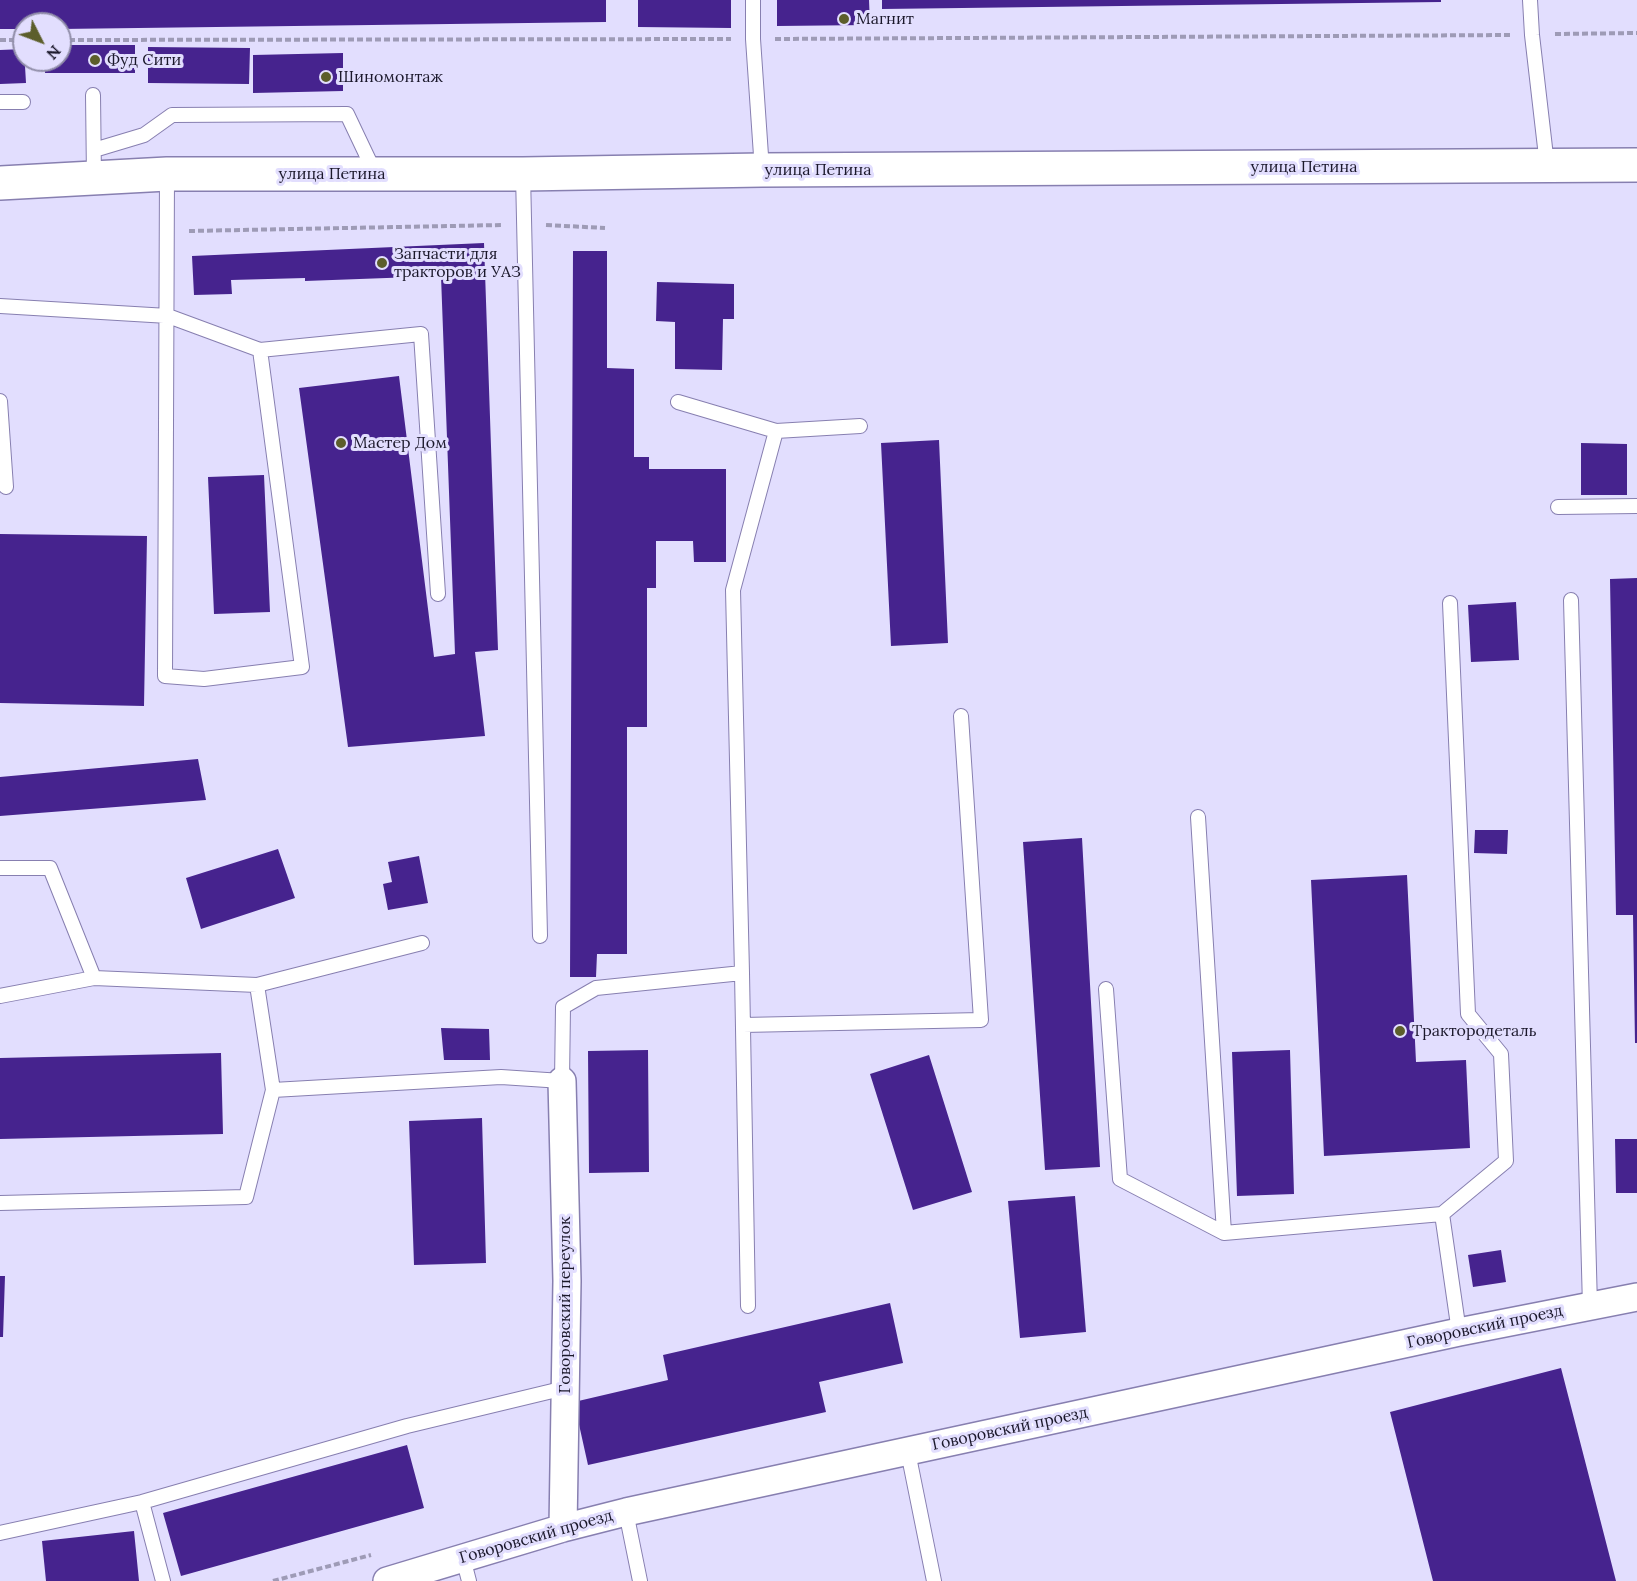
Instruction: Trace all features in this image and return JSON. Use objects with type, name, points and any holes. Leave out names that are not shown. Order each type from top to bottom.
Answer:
[{"type":"street","name":"улица Петина","points":[[0,183],[94,164],[167,174],[523,174],[762,170],[1637,165]]},
{"type":"street","name":"Говоровский переулок","points":[[562,1082],[567,1281],[562,1528]]},
{"type":"street","name":"Говоровский проезд","points":[[387,1581],[466,1570],[562,1528],[626,1512],[1459,1332],[1637,1297]]},
{"type":"lane","points":[[753,0],[753,39],[762,170]]},
{"type":"lane","points":[[1530,0],[1547,166]]},
{"type":"lane","points":[[93,95],[94,164],[144,135],[172,115],[347,114],[376,174]]},
{"type":"lane","points":[[0,102],[23,102]]},
{"type":"lane","points":[[167,174],[165,676],[204,679],[302,667],[260,350]]},
{"type":"lane","points":[[523,174],[540,936]]},
{"type":"lane","points":[[0,306],[168,316],[260,350],[421,334],[438,594]]},
{"type":"lane","points":[[0,400],[6,487]]},
{"type":"lane","points":[[678,402],[776,431],[860,426]]},
{"type":"lane","points":[[748,1306],[733,590],[776,431]]},
{"type":"lane","points":[[1558,507],[1637,506]]},
{"type":"lane","points":[[1571,600],[1590,1306]]},
{"type":"lane","points":[[1106,988],[1120,1179],[1224,1233],[1442,1214],[1506,1161],[1501,1054],[1468,1014],[1450,603]]},
{"type":"lane","points":[[743,1025],[981,1020],[961,716]]},
{"type":"lane","points":[[1198,817],[1224,1233]]},
{"type":"lane","points":[[0,868],[50,868],[94,978]]},
{"type":"lane","points":[[0,996],[94,978],[257,985],[422,943]]},
{"type":"lane","points":[[273,1090],[501,1077],[562,1082],[563,1007],[596,988],[742,974]]},
{"type":"lane","points":[[0,1203],[246,1197],[273,1090],[257,985]]},
{"type":"lane","points":[[1442,1214],[1459,1332]]},
{"type":"lane","points":[[0,1533],[142,1502],[407,1426],[565,1388]]},
{"type":"lane","points":[[908,1452],[934,1581]]},
{"type":"lane","points":[[142,1502],[163,1581]]},
{"type":"lane","points":[[626,1512],[640,1581]]},
{"type":"path","points":[[72,40],[753,39],[1637,33]]},
{"type":"path","points":[[166,232],[523,224],[605,228]]},
{"type":"building","points":[[0,0],[606,0],[606,22],[72,29],[72,12],[12,12],[12,29],[0,29]]},
{"type":"building","points":[[638,0],[731,0],[731,28],[638,27]]},
{"type":"building","points":[[777,0],[869,0],[870,25],[777,26]]},
{"type":"building","points":[[882,0],[1441,0],[1441,2],[882,9]]},
{"type":"building","points":[[72,45],[135,45],[135,73],[45,73],[72,72]]},
{"type":"building","points":[[148,47],[250,48],[249,84],[148,83]]},
{"type":"building","points":[[0,50],[12,50],[12,72],[25,72],[26,83],[0,84]]},
{"type":"building","points":[[343,53],[343,91],[253,93],[253,55]]},
{"type":"building","points":[[484,243],[498,650],[475,652],[485,736],[348,747],[299,388],[399,376],[434,657],[455,654],[441,276],[305,281],[305,278],[231,280],[232,294],[194,295],[192,256]]},
{"type":"building","points":[[573,251],[607,251],[607,368],[634,369],[634,457],[649,457],[649,469],[726,469],[726,562],[694,562],[693,541],[656,541],[656,588],[647,588],[647,727],[627,727],[627,954],[597,954],[596,977],[570,977]]},
{"type":"building","points":[[657,282],[734,284],[734,319],[723,319],[722,370],[675,369],[675,322],[656,321]]},
{"type":"building","points":[[939,440],[948,643],[891,646],[881,443]]},
{"type":"building","points":[[1581,443],[1627,444],[1627,495],[1581,495]]},
{"type":"building","points":[[264,475],[270,612],[214,614],[208,477]]},
{"type":"building","points":[[0,534],[147,536],[144,706],[0,703]]},
{"type":"building","points":[[1637,578],[1637,1043],[1635,1043],[1633,915],[1616,915],[1610,579]]},
{"type":"building","points":[[1516,602],[1519,660],[1471,662],[1468,605]]},
{"type":"building","points":[[198,759],[206,800],[0,816],[0,777]]},
{"type":"building","points":[[1475,830],[1508,830],[1507,854],[1474,853]]},
{"type":"building","points":[[1082,838],[1100,1167],[1045,1170],[1023,842]]},
{"type":"building","points":[[278,849],[295,898],[201,929],[186,878]]},
{"type":"building","points":[[419,856],[428,903],[388,910],[383,884],[392,882],[388,862]]},
{"type":"building","points":[[1407,875],[1416,1062],[1466,1060],[1470,1148],[1324,1156],[1311,880]]},
{"type":"building","points":[[441,1028],[489,1029],[490,1060],[444,1060]]},
{"type":"building","points":[[648,1050],[649,1172],[589,1173],[588,1051]]},
{"type":"building","points":[[1290,1050],[1294,1194],[1237,1196],[1232,1052]]},
{"type":"building","points":[[221,1053],[223,1134],[0,1139],[0,1058]]},
{"type":"building","points":[[929,1055],[972,1192],[913,1210],[870,1074]]},
{"type":"building","points":[[482,1118],[486,1263],[414,1265],[409,1121]]},
{"type":"building","points":[[1615,1139],[1637,1139],[1637,1193],[1616,1193]]},
{"type":"building","points":[[1075,1196],[1086,1332],[1020,1338],[1008,1201]]},
{"type":"building","points":[[1501,1250],[1506,1282],[1473,1287],[1468,1255]]},
{"type":"building","points":[[0,1276],[5,1276],[3,1337],[0,1337]]},
{"type":"building","points":[[890,1303],[903,1363],[819,1382],[826,1412],[588,1465],[574,1402],[668,1380],[663,1355]]},
{"type":"building","points":[[1561,1368],[1616,1581],[1433,1581],[1390,1412]]},
{"type":"building","points":[[407,1445],[424,1508],[181,1576],[163,1513]]},
{"type":"building","points":[[134,1531],[139,1581],[46,1581],[42,1541]]},
{"type":"place","name":"Магнит","points":[[844,19]]},
{"type":"place","name":"Фуд Сити","points":[[95,60]]},
{"type":"place","name":"Шиномонтаж","points":[[326,77]]},
{"type":"place","name":"Запчасти для тракторов и УАЗ","points":[[382,263]]},
{"type":"place","name":"Мастер Дом","points":[[341,443]]},
{"type":"place","name":"Трактородеталь","points":[[1400,1031]]}]
